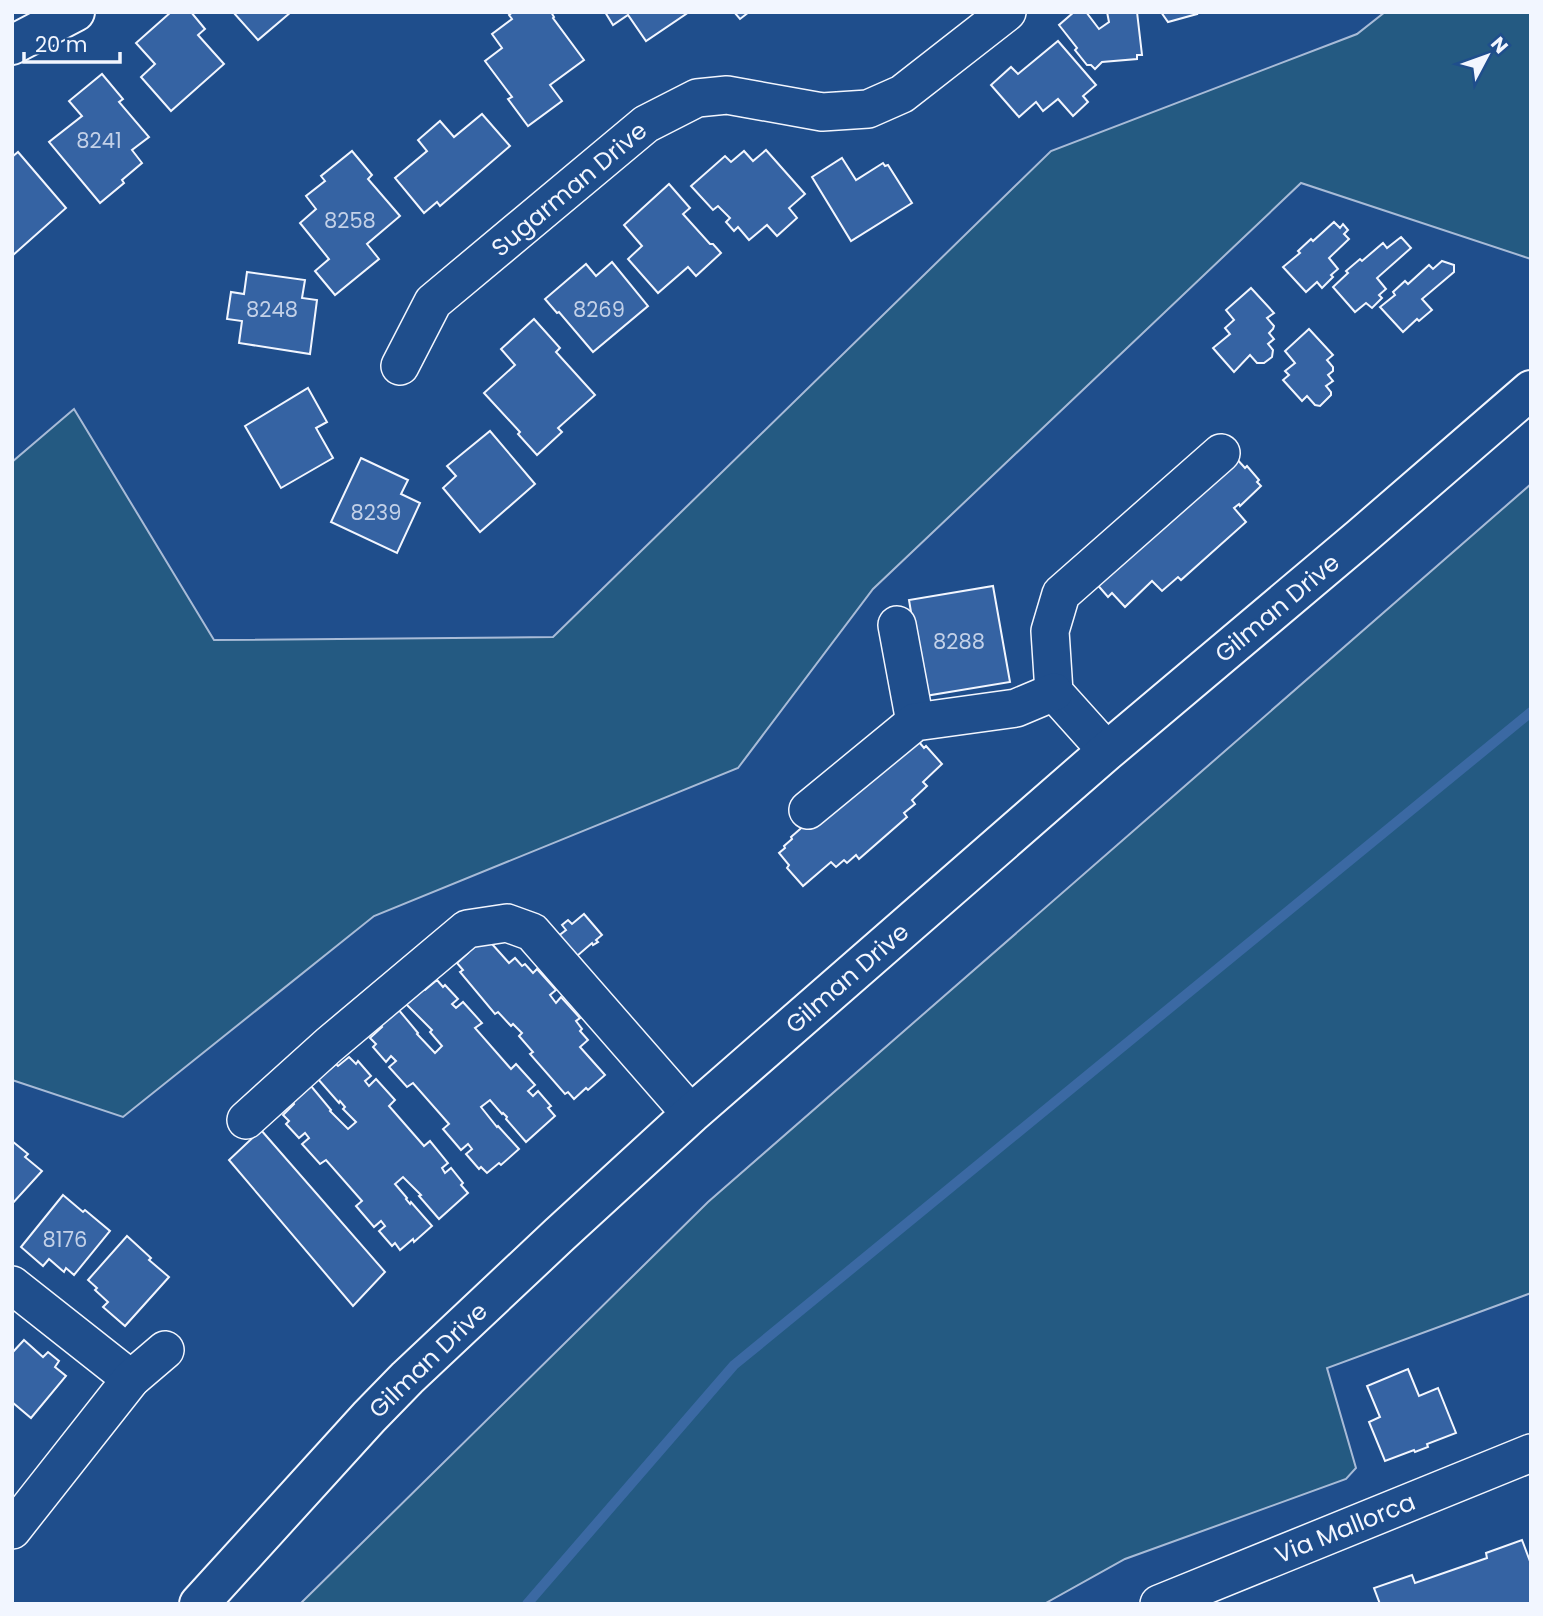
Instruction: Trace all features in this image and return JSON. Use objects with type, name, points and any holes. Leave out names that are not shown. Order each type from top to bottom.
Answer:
[{"type":"main road","points":[[12,45],[75,12]]},
{"type":"main road","name":"Gilman Drive","points":[[200,1604],[407,1378],[691,1114],[1107,751],[1531,390]]},
{"type":"street","name":"Sugarman Drive","points":[[400,366],[433,302],[646,124],[697,98],[727,95],[822,112],[869,109],[902,94],[1007,12]]},
{"type":"street","points":[[1107,751],[1054,692],[1050,631],[1060,594],[1221,453]]},
{"type":"street","points":[[897,625],[915,722]]},
{"type":"street","points":[[808,810],[915,722],[1016,708],[1054,692]]},
{"type":"street","points":[[246,1120],[329,1045],[467,929],[507,923],[532,932],[691,1114]]},
{"type":"street","points":[[12,1285],[131,1379]]},
{"type":"street","points":[[12,1530],[131,1379],[165,1350]]},
{"type":"street","name":"Via Mallorca","points":[[1159,1604],[1215,1593],[1531,1453]]},
{"type":"shaded area","points":[[1385,12],[1531,12],[1531,259],[1301,183],[873,589],[738,768],[374,916],[123,1117],[12,1080],[12,462],[74,409],[214,640],[553,637],[1051,151],[1357,34]]},
{"type":"shaded area","points":[[1531,484],[1531,1293],[1327,1368],[1356,1468],[1346,1479],[1125,1559],[1044,1604],[300,1604],[708,1202]]},
{"type":"building","points":[[171,12],[191,12],[205,29],[198,35],[224,64],[171,111],[141,77],[155,64],[136,43]]},
{"type":"building","points":[[233,12],[291,12],[258,40]]},
{"type":"building","points":[[513,12],[551,12],[584,60],[550,85],[562,101],[528,126],[508,99],[512,97],[485,61],[502,48],[492,34],[512,19],[509,15]]},
{"type":"building","points":[[605,12],[689,12],[646,41],[628,15],[613,25]]},
{"type":"building","points":[[734,12],[749,12],[740,19]]},
{"type":"building","points":[[1074,12],[1086,12],[1099,29],[1109,22],[1107,12],[1137,12],[1142,55],[1137,55],[1137,59],[1102,62],[1095,69],[1087,65],[1059,25]]},
{"type":"building","points":[[1161,12],[1196,12],[1197,14],[1168,22]]},
{"type":"building","points":[[1058,41],[1096,85],[1083,96],[1088,102],[1073,116],[1058,99],[1043,111],[1036,102],[1019,117],[991,85],[1011,67],[1018,74]]},
{"type":"building","points":[[102,74],[123,99],[119,102],[149,137],[132,150],[142,163],[100,203],[49,142],[82,116],[69,101]]},
{"type":"building","points":[[482,114],[510,146],[440,206],[437,202],[424,213],[395,178],[427,151],[418,140],[440,121],[454,137]]},
{"type":"building","points":[[766,150],[805,194],[789,208],[797,218],[777,236],[767,225],[749,240],[738,227],[734,231],[726,222],[730,218],[718,206],[713,210],[691,186],[725,156],[731,162],[744,151],[753,161]]},
{"type":"building","points":[[352,151],[372,175],[368,179],[400,216],[367,244],[379,259],[335,295],[315,271],[329,259],[300,223],[316,209],[306,196],[325,181],[321,176]]},
{"type":"building","points":[[18,152],[66,208],[12,256],[12,157]]},
{"type":"building","points":[[842,158],[856,180],[883,163],[888,165],[912,203],[851,241],[812,177]]},
{"type":"building","points":[[669,184],[690,208],[683,214],[721,253],[696,276],[688,267],[658,293],[628,259],[642,246],[624,225]]},
{"type":"building","points":[[1334,222],[1340,228],[1343,224],[1348,230],[1344,234],[1349,239],[1329,258],[1338,269],[1322,288],[1317,282],[1306,292],[1283,267],[1300,253],[1298,251],[1311,239],[1313,241]]},
{"type":"building","points":[[1401,237],[1411,248],[1377,278],[1386,289],[1379,295],[1382,298],[1372,308],[1366,303],[1355,312],[1333,287],[1360,259],[1362,261],[1383,243],[1387,248]]},
{"type":"building","points":[[1442,261],[1454,265],[1454,272],[1422,299],[1432,310],[1403,332],[1380,307],[1395,295],[1393,292],[1405,281],[1408,284],[1429,265],[1433,269]]},
{"type":"building","points":[[612,262],[648,306],[593,352],[545,299],[586,264],[596,276]]},
{"type":"building","points":[[247,272],[305,280],[302,298],[317,300],[310,354],[239,343],[242,321],[227,319],[231,292],[244,294]]},
{"type":"building","points":[[1251,288],[1274,313],[1267,318],[1274,326],[1269,333],[1274,339],[1268,344],[1273,350],[1272,357],[1264,363],[1257,363],[1250,355],[1234,372],[1213,348],[1230,334],[1225,328],[1234,320],[1226,310]]},
{"type":"building","points":[[534,319],[560,348],[556,352],[595,395],[558,428],[562,432],[537,455],[484,393],[515,365],[501,349]]},
{"type":"building","points":[[1309,329],[1333,355],[1327,360],[1333,367],[1333,371],[1328,375],[1333,381],[1326,386],[1331,395],[1320,406],[1315,405],[1307,396],[1302,401],[1283,380],[1289,375],[1285,371],[1295,363],[1285,351]]},
{"type":"building","points":[[308,388],[327,422],[316,428],[333,458],[281,488],[245,426]]},
{"type":"building","points":[[490,431],[535,484],[480,532],[443,488],[456,476],[447,466]]},
{"type":"building","points":[[1235,457],[1245,468],[1247,466],[1261,486],[1240,506],[1239,504],[1234,508],[1246,522],[1181,580],[1178,577],[1162,591],[1152,581],[1125,607],[1112,593],[1108,597],[1095,582]]},
{"type":"building","points":[[361,458],[408,480],[401,494],[420,503],[397,553],[331,522]]},
{"type":"building","points":[[993,586],[1010,682],[925,696],[909,600]]},
{"type":"building","points":[[914,736],[942,764],[923,782],[927,786],[912,800],[915,804],[904,813],[907,817],[859,859],[856,855],[847,863],[844,860],[836,867],[831,862],[803,886],[787,868],[789,865],[779,853],[784,846],[823,809]]},
{"type":"building","points":[[584,914],[602,935],[596,940],[598,942],[593,945],[592,943],[577,956],[557,937],[566,930],[562,925],[568,920],[572,924]]},
{"type":"building","points":[[484,935],[509,963],[515,958],[533,973],[537,969],[556,990],[550,995],[556,1003],[561,997],[580,1018],[576,1021],[588,1040],[580,1047],[605,1075],[574,1099],[568,1092],[565,1094],[530,1054],[533,1052],[519,1036],[522,1033],[498,1012],[495,1014],[460,972],[463,970],[457,963]]},
{"type":"building","points":[[437,980],[458,999],[452,1004],[456,1008],[463,1002],[482,1023],[475,1028],[511,1069],[516,1064],[535,1085],[528,1091],[533,1096],[538,1091],[551,1106],[548,1108],[555,1116],[526,1142],[490,1100],[481,1107],[519,1149],[487,1173],[481,1167],[479,1169],[466,1154],[472,1149],[468,1144],[461,1150],[443,1129],[449,1124],[413,1083],[407,1087],[389,1067],[396,1061],[391,1056],[386,1062],[373,1047],[376,1044],[370,1038],[398,1009],[435,1053],[442,1046],[430,1032],[432,1030],[405,1003],[422,987],[425,990]]},
{"type":"building","points":[[349,1057],[356,1064],[358,1061],[371,1076],[365,1081],[369,1086],[376,1079],[395,1100],[389,1106],[424,1146],[430,1141],[448,1163],[442,1168],[445,1173],[451,1168],[468,1193],[439,1219],[403,1177],[395,1184],[432,1226],[400,1250],[395,1243],[392,1246],[379,1231],[385,1226],[381,1221],[374,1227],[356,1206],[362,1201],[326,1160],[320,1164],[302,1144],[309,1138],[305,1133],[299,1138],[286,1124],[289,1121],[283,1115],[311,1086],[348,1129],[356,1122],[318,1079]]},
{"type":"building","points":[[261,1130],[385,1272],[353,1306],[229,1160]]},
{"type":"building","points":[[12,1141],[28,1154],[25,1157],[42,1171],[12,1204]]},
{"type":"building","points":[[63,1195],[110,1231],[74,1275],[66,1268],[64,1272],[49,1259],[43,1266],[21,1247]]},
{"type":"building","points":[[127,1236],[169,1277],[125,1326],[103,1307],[108,1302],[88,1280]]},
{"type":"building","points":[[24,1340],[43,1357],[48,1352],[59,1361],[55,1367],[66,1376],[31,1418],[12,1402],[12,1353]]},
{"type":"building","points":[[1408,1369],[1419,1396],[1438,1388],[1456,1433],[1427,1444],[1428,1447],[1385,1461],[1369,1422],[1380,1417],[1367,1386]]},
{"type":"building","points":[[1522,1540],[1531,1564],[1531,1604],[1380,1604],[1374,1588],[1412,1575],[1415,1583],[1487,1558],[1486,1553]]},
{"type":"waterway","points":[[527,1604],[734,1365],[1531,712]]}]
